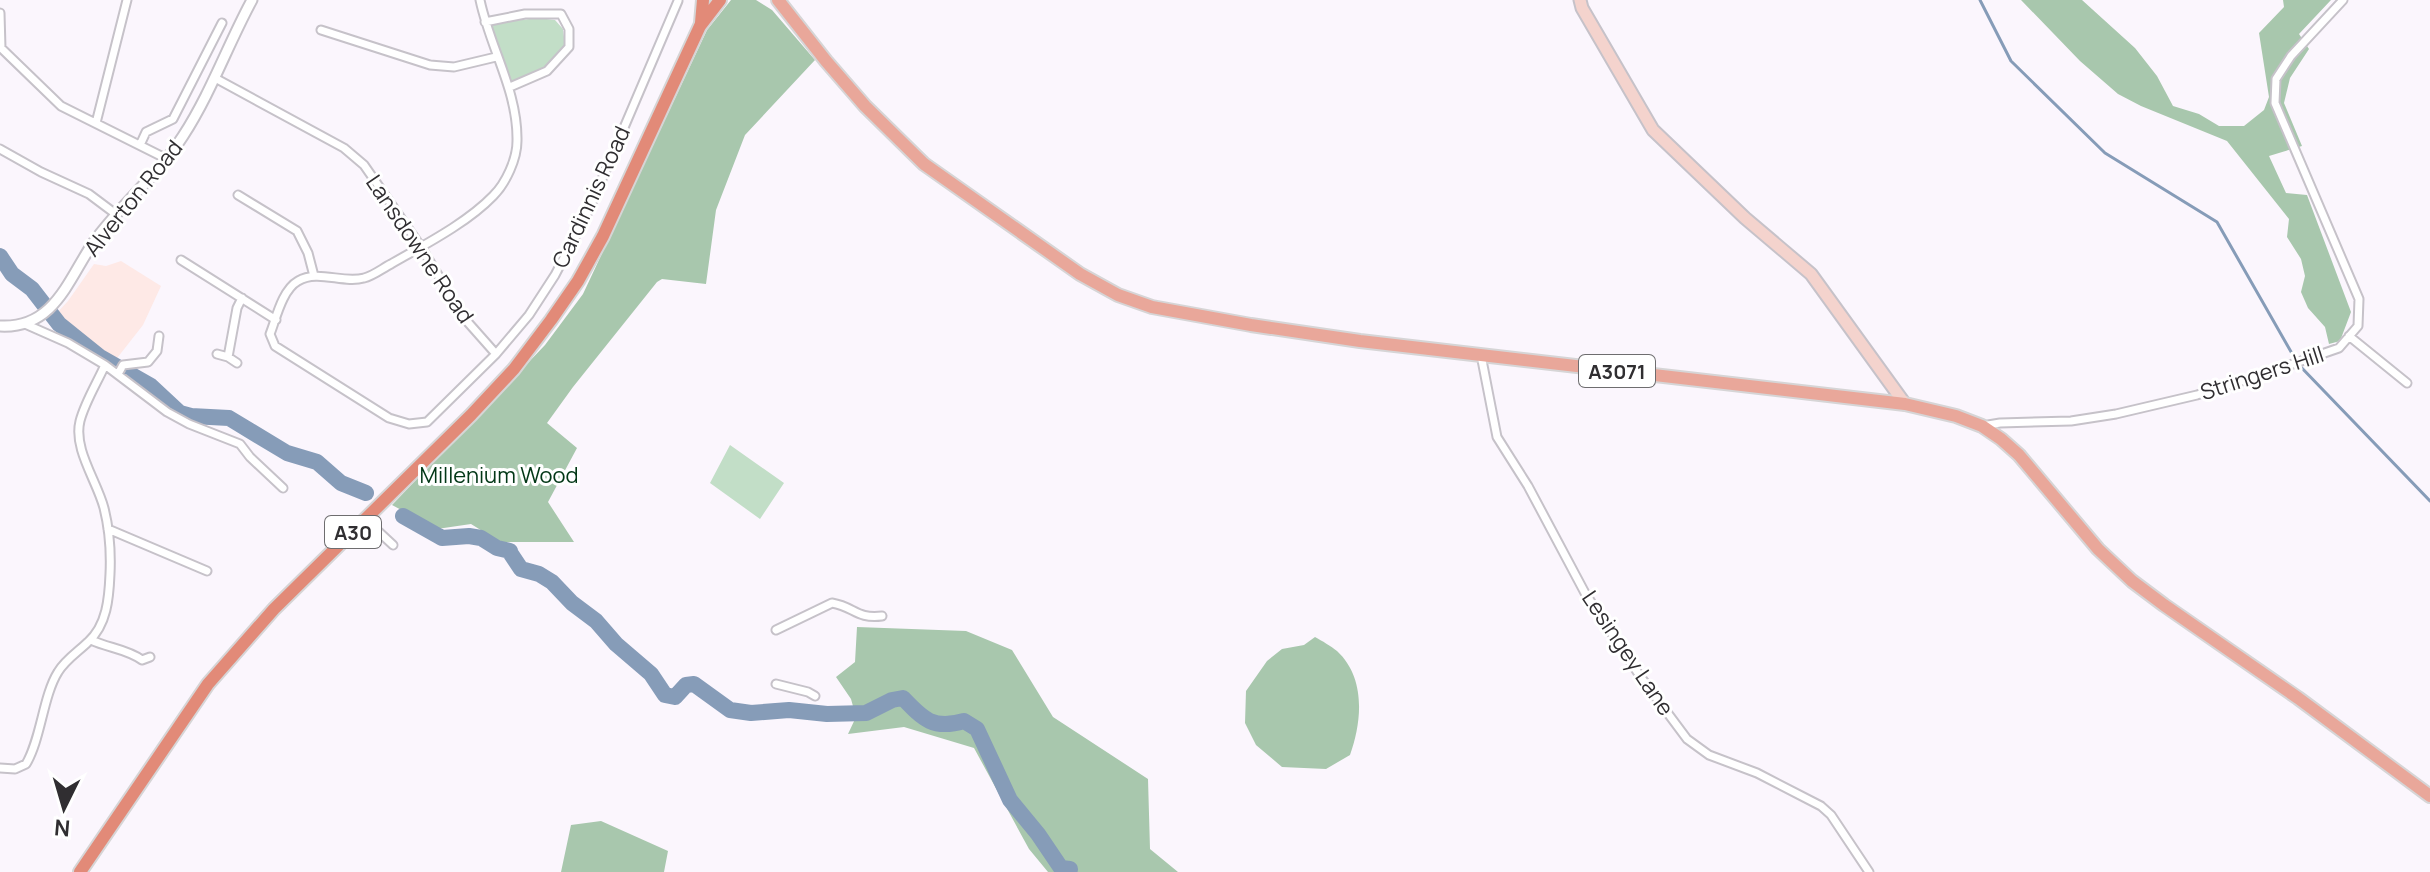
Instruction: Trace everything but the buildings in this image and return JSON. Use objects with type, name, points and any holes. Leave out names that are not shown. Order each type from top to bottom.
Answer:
[{"type":"highway","name":"A30","points":[[700,26],[703,0]]},
{"type":"highway","name":"A30","points":[[80,872],[208,684],[274,609],[514,369],[578,281],[603,236],[700,26],[720,0]]},
{"type":"main road","points":[[1580,0],[1653,130],[1745,218],[1811,274],[1905,404]]},
{"type":"main road","name":"A3071","points":[[777,2],[865,106],[924,164],[1080,274],[1118,295],[1152,307],[1251,325],[1481,355],[1905,404],[1956,416],[1982,426],[2019,455],[2098,549],[2132,581],[2430,796]]},
{"type":"street","points":[[96,123],[127,0]]},
{"type":"street","name":"Alverton Road","points":[[0,326],[25,324],[53,305],[94,242],[167,159],[215,78],[252,0]]},
{"type":"street","points":[[181,260],[276,320],[290,287],[300,279],[314,276],[363,279],[421,247],[495,195],[510,170],[517,146],[517,118],[510,87],[496,57],[480,0]]},
{"type":"street","name":"Stringers Hill","points":[[1982,426],[2071,421],[2197,395],[2339,348],[2358,326],[2359,299],[2275,103],[2276,79],[2291,56],[2343,0]]},
{"type":"street","name":"Cardinnis Road","points":[[276,320],[270,334],[275,346],[389,418],[409,424],[427,422],[496,354],[547,288],[588,212],[678,1]]},
{"type":"street","points":[[0,13],[1,47],[61,106],[167,159]]},
{"type":"street","points":[[485,22],[525,14],[561,14],[569,29],[569,47],[547,71],[510,87]]},
{"type":"street","points":[[140,145],[146,132],[173,119],[222,23]]},
{"type":"street","points":[[321,30],[430,65],[454,67],[496,57]]},
{"type":"street","name":"Lansdowne Road","points":[[215,78],[344,148],[364,165],[421,247],[465,319],[496,354]]},
{"type":"street","points":[[0,149],[89,194],[117,215]]},
{"type":"street","points":[[238,195],[297,231],[308,253],[314,276]]},
{"type":"street","points":[[228,357],[237,308],[242,298]]},
{"type":"street","points":[[25,324],[120,370],[167,412],[240,444],[283,488]]},
{"type":"street","points":[[120,370],[148,362],[157,351],[159,336]]},
{"type":"street","points":[[2349,336],[2407,383]]},
{"type":"street","points":[[217,354],[237,363]]},
{"type":"street","name":"Lesingey Lane","points":[[1481,355],[1497,437],[1528,486],[1585,593],[1649,689],[1687,739],[1709,755],[1757,773],[1821,806],[1831,815],[1869,872]]},
{"type":"street","points":[[0,768],[15,769],[26,764],[58,672],[91,640],[101,627],[106,612],[111,573],[108,529],[95,480],[79,439],[80,421],[105,365]]},
{"type":"street","points":[[365,519],[393,545]]},
{"type":"street","points":[[108,529],[203,570],[195,578]]},
{"type":"street","points":[[776,630],[832,603],[865,617],[882,616]]},
{"type":"street","points":[[91,640],[134,654],[142,660],[150,657]]},
{"type":"street","points":[[776,684],[815,696]]},
{"type":"shaded area","points":[[121,261],[161,286],[143,325],[114,362],[56,314],[94,264],[106,266]]},
{"type":"green space","name":"Millenium Wood","points":[[731,0],[756,0],[772,10],[815,60],[745,135],[716,210],[706,284],[662,279],[657,282],[547,423],[577,448],[548,502],[574,542],[500,542],[471,524],[437,529],[392,505],[545,345],[583,294],[707,30]]},
{"type":"green space","points":[[2021,0],[2082,0],[2135,48],[2157,76],[2173,106],[2199,114],[2219,126],[2244,126],[2264,110],[2269,97],[2259,33],[2284,7],[2283,0],[2331,0],[2299,34],[2309,49],[2290,78],[2284,103],[2302,146],[2269,156],[2286,193],[2307,195],[2351,312],[2340,341],[2329,344],[2325,327],[2308,308],[2301,292],[2305,276],[2301,259],[2287,237],[2289,219],[2227,141],[2118,94],[2080,61]]},
{"type":"green space","points":[[538,18],[555,20],[563,29],[565,45],[542,73],[514,84],[491,27],[495,23]]},
{"type":"green space","points":[[730,445],[784,483],[760,519],[710,483]]},
{"type":"green space","points":[[857,627],[966,631],[1012,650],[1053,717],[1148,779],[1150,849],[1178,872],[1048,872],[1029,849],[974,748],[904,727],[848,734],[856,717],[851,699],[836,677],[855,662]]},
{"type":"green space","points":[[1315,637],[1337,651],[1353,674],[1359,700],[1354,742],[1350,755],[1326,769],[1282,767],[1256,745],[1245,723],[1246,691],[1267,661],[1282,649],[1304,645]]},
{"type":"green space","points":[[601,821],[668,851],[664,872],[561,872],[571,825]]},
{"type":"waterway","points":[[1980,0],[2011,61],[2105,153],[2217,222],[2298,364],[2430,501]]},
{"type":"waterway","points":[[0,256],[12,274],[32,289],[59,324],[100,357],[151,386],[180,413],[229,418],[287,453],[317,462],[341,483],[366,493]]},
{"type":"waterway","points":[[403,516],[442,538],[481,538],[497,548],[510,551]]},
{"type":"waterway","points":[[511,554],[521,569],[552,582],[572,603],[596,621],[616,644],[651,674],[665,695],[675,697],[686,685],[694,684],[730,710],[751,713],[789,710],[827,714],[866,713],[903,698],[929,721],[944,724],[964,721],[977,729],[1010,800],[1061,868],[1070,869],[1069,872]]}]
